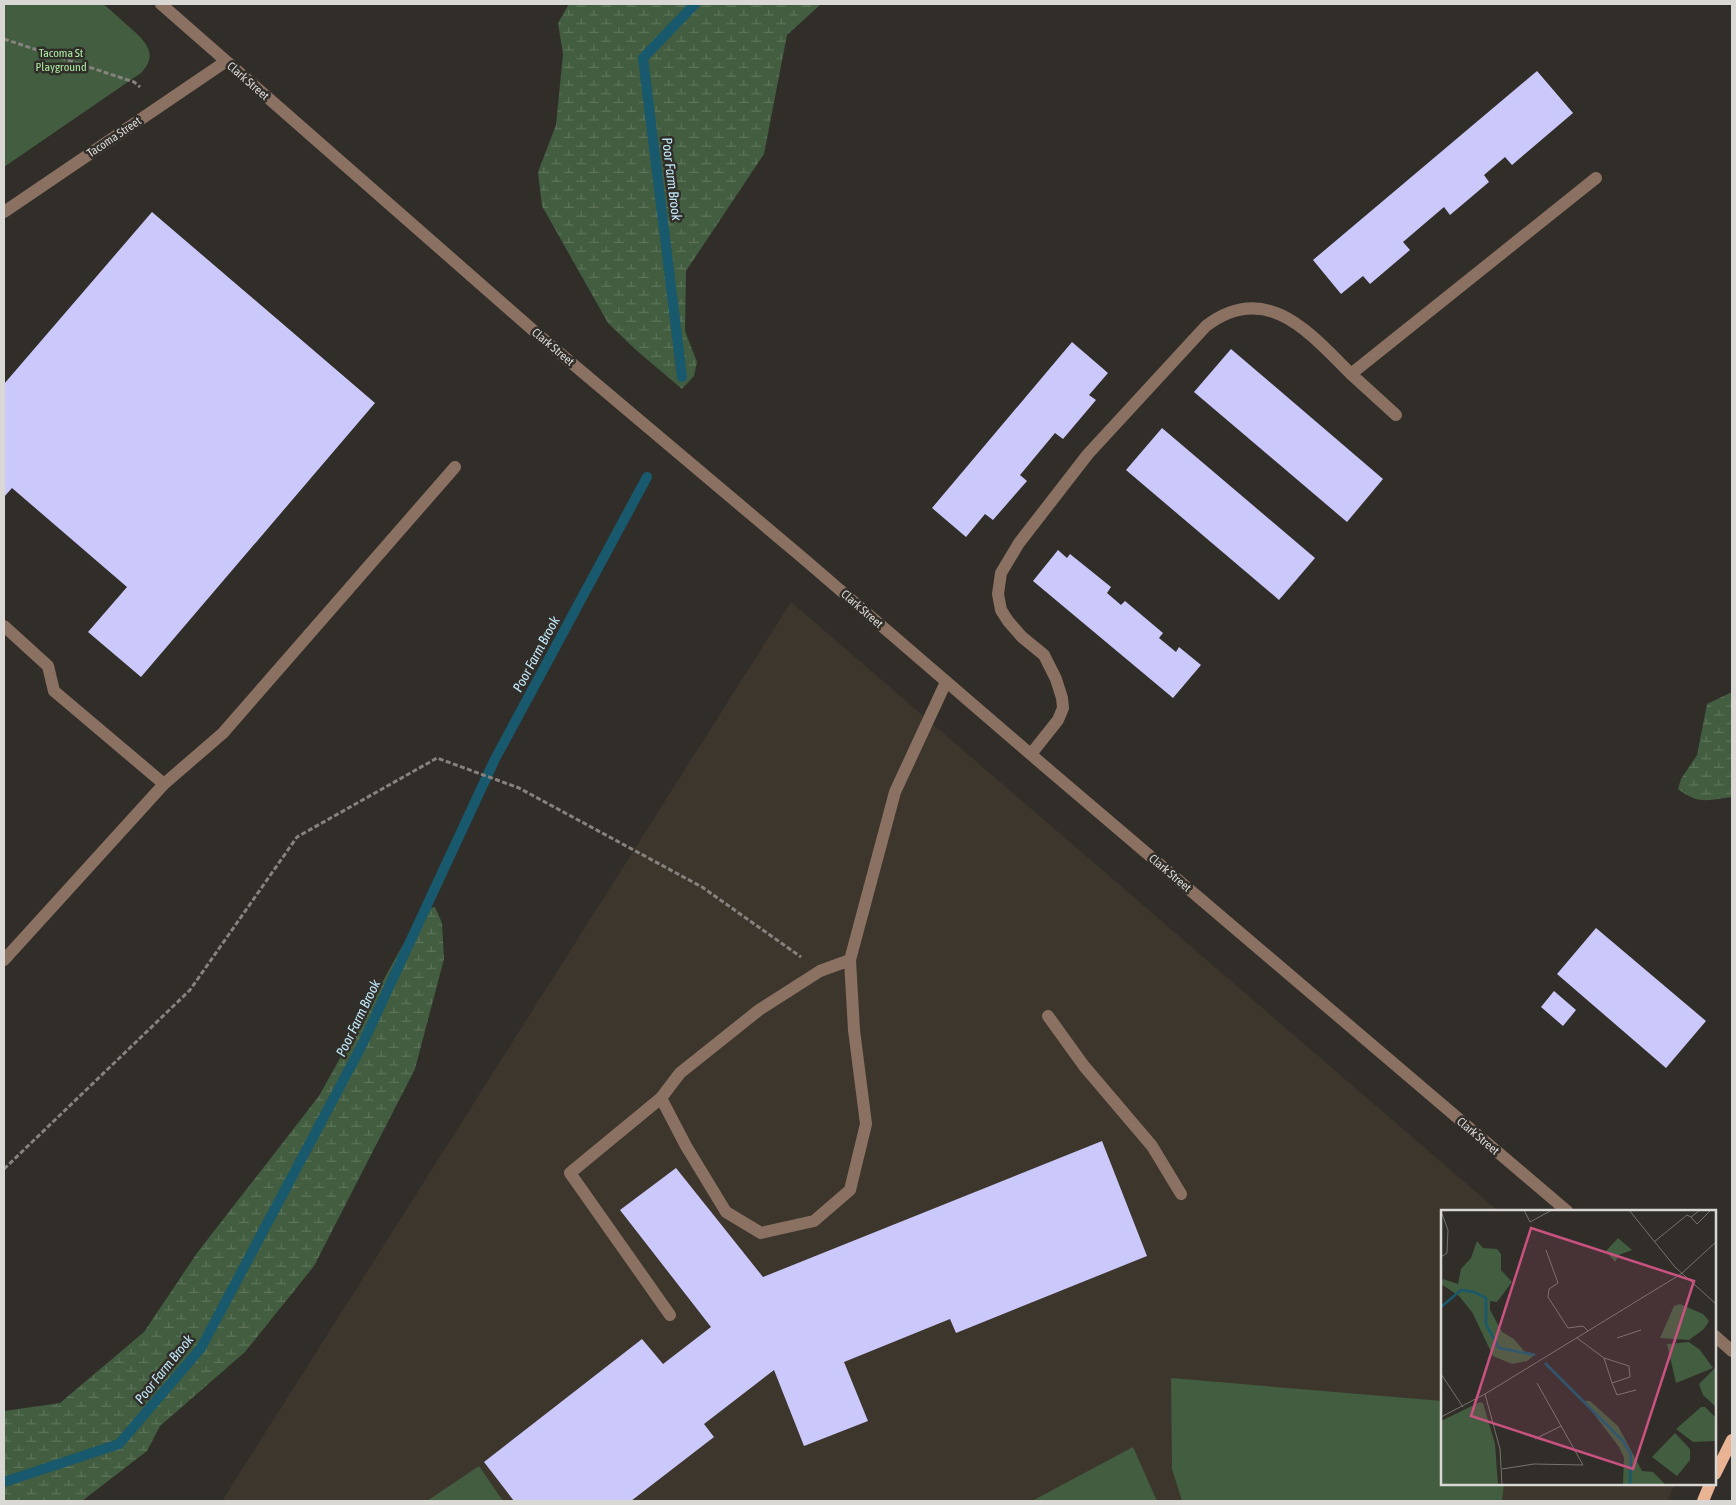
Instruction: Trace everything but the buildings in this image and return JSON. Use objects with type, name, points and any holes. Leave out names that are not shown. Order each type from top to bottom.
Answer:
[{"type":"main road","points":[[1716,1472],[1732,1440]]},
{"type":"main road","points":[[1703,1501],[1710,1485]]},
{"type":"street","name":"Clark Street","points":[[161,4],[542,338],[804,559],[1566,1210]]},
{"type":"street","name":"Tacoma Street","points":[[4,212],[225,62]]},
{"type":"street","points":[[1351,374],[1596,178]]},
{"type":"street","points":[[1031,754],[1058,720],[1063,708],[1062,698],[1056,679],[1044,655],[1022,637],[1001,610],[998,594],[999,582],[1006,563],[1019,543],[1088,454],[1206,326],[1218,317],[1234,310],[1249,308],[1271,310],[1295,322],[1396,415]]},
{"type":"street","points":[[4,960],[164,784],[223,733],[455,467]]},
{"type":"street","points":[[4,626],[48,666],[54,691],[164,784]]},
{"type":"street","points":[[661,1098],[686,1146],[726,1212],[762,1234],[814,1221],[850,1190],[866,1124],[854,1030],[850,960],[895,792],[946,682]]},
{"type":"street","points":[[670,1315],[570,1173],[661,1098],[680,1073],[758,1010],[820,970],[850,960]]},
{"type":"street","points":[[1048,1016],[1084,1066],[1152,1146],[1181,1194]]},
{"type":"street","points":[[1716,1337],[1732,1350]]},
{"type":"path","points":[[4,38],[134,82],[140,87]]},
{"type":"path","points":[[4,1169],[190,990],[297,837],[437,758],[519,788],[702,887],[820,970]]},
{"type":"shaded area","points":[[791,602],[1497,1210],[1441,1210],[1441,1485],[1675,1485],[1667,1501],[222,1501]]},
{"type":"green space","name":"Tacoma St Playground","points":[[4,4],[103,4],[143,41],[149,52],[149,59],[147,66],[141,73],[4,167]]},
{"type":"green space","points":[[569,4],[821,4],[787,35],[764,154],[686,271],[685,331],[697,362],[694,376],[682,389],[636,350],[608,323],[542,206],[538,172],[556,125],[563,54],[558,23]]},
{"type":"green space","points":[[1732,692],[1732,797],[1704,800],[1692,797],[1678,789],[1681,779],[1697,755],[1707,704]]},
{"type":"green space","points":[[435,907],[442,923],[444,959],[415,1069],[314,1266],[245,1352],[160,1426],[147,1451],[82,1501],[4,1501],[4,1411],[60,1403],[144,1332],[197,1253],[319,1096],[404,943],[415,929],[426,909]]},
{"type":"green space","points":[[1171,1378],[1441,1401],[1441,1485],[1504,1485],[1502,1501],[1182,1501],[1172,1469]]},
{"type":"green space","points":[[1133,1447],[1157,1501],[1032,1501]]},
{"type":"green space","points":[[479,1466],[503,1501],[427,1501]]},
{"type":"waterway","name":"Poor Farm Brook","points":[[682,377],[643,58],[695,4]]},
{"type":"waterway","name":"Poor Farm Brook","points":[[4,1482],[119,1444],[201,1348],[362,1045],[495,759],[647,477]]}]
